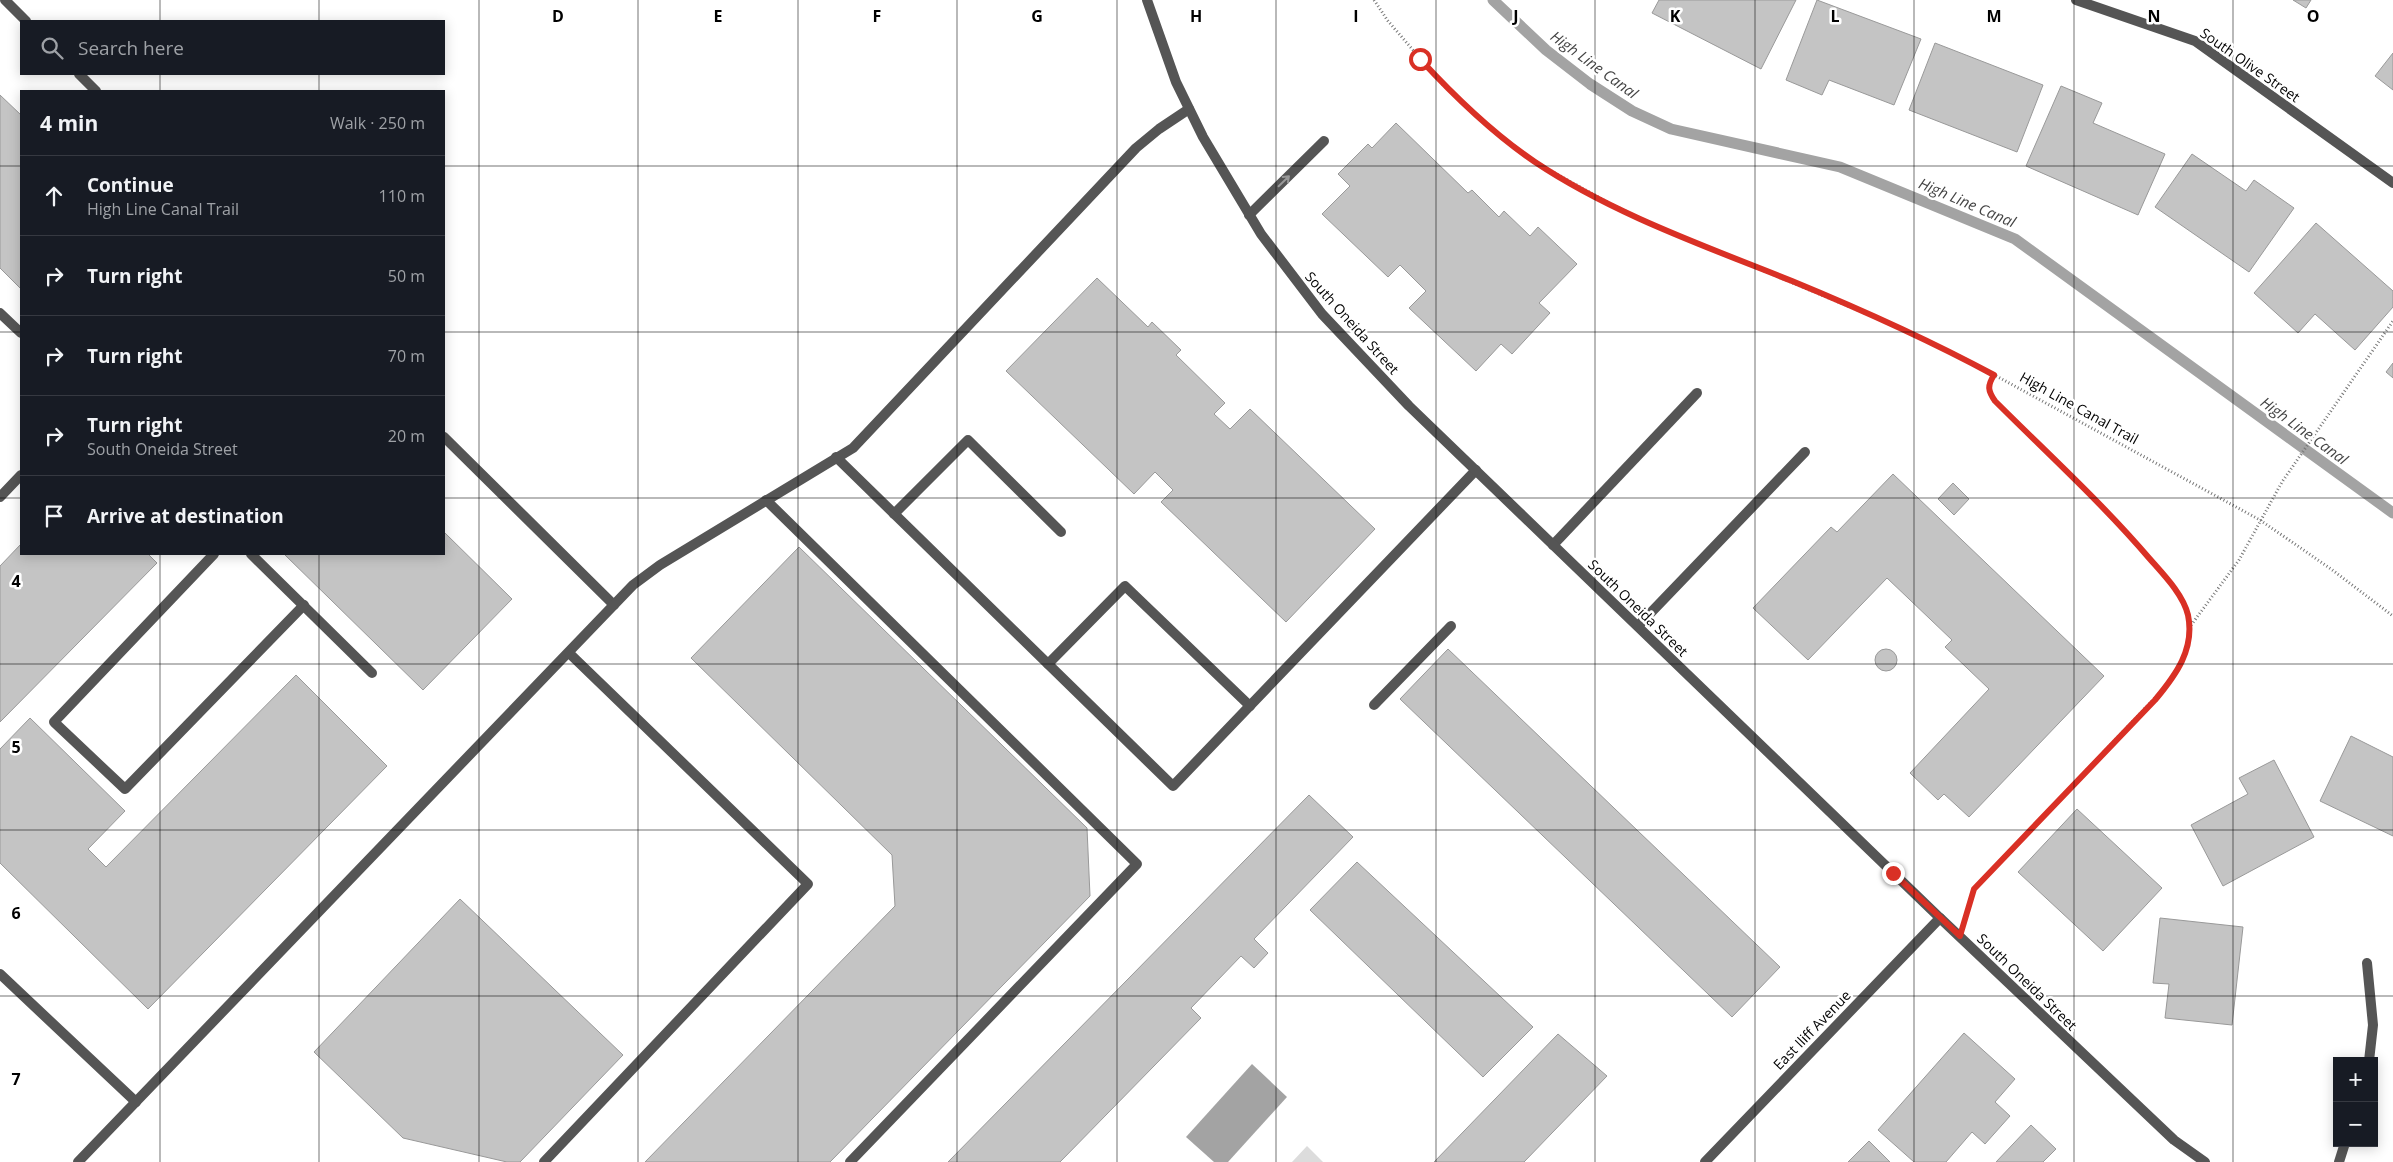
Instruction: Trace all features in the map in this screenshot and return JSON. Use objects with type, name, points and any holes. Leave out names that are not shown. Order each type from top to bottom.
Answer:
[{"type":"street","points":[[4,0],[25,20]]},
{"type":"street","name":"South Oneida Street","points":[[1147,0],[1162,46],[1189,109],[1249,215],[1300,287],[1350,345],[1553,545],[1940,918],[2174,1140],[2205,1162]]},
{"type":"street","name":"South Olive Street","points":[[2076,0],[2195,40],[2393,182]]},
{"type":"street","points":[[80,75],[95,90]]},
{"type":"street","points":[[78,1162],[633,585],[660,565],[852,448],[1136,148],[1159,129],[1189,109]]},
{"type":"street","points":[[1249,215],[1324,141]]},
{"type":"street","points":[[0,313],[20,332]]},
{"type":"street","points":[[1553,545],[1697,393]]},
{"type":"street","points":[[445,438],[614,605]]},
{"type":"street","points":[[894,514],[968,440],[1061,532]]},
{"type":"street","points":[[1638,626],[1804,452]]},
{"type":"street","points":[[836,457],[1173,786],[1476,470]]},
{"type":"street","points":[[0,497],[20,476]]},
{"type":"street","points":[[766,500],[1137,864],[850,1162]]},
{"type":"street","points":[[213,555],[54,722],[125,789],[304,606]]},
{"type":"street","points":[[252,555],[372,673]]},
{"type":"street","points":[[1048,664],[1125,586],[1250,706]]},
{"type":"street","points":[[1374,705],[1451,626]]},
{"type":"street","points":[[544,1162],[808,884],[569,653]]},
{"type":"street","name":"East Iliff Avenue","points":[[1705,1162],[1940,918]]},
{"type":"street","points":[[2367,963],[2373,1025],[2369,1057]]},
{"type":"street","points":[[0,974],[136,1102]]},
{"type":"street","points":[[2339,1162],[2344,1147]]},
{"type":"path","name":"High Line Canal Trail","points":[[1374,0],[1388,21],[1444,86],[1495,132],[1537,163],[1601,199],[1652,224],[1874,317],[1956,354],[2260,520],[2331,569],[2393,616]]},
{"type":"path","points":[[2189,629],[2239,560],[2282,482],[2311,438],[2393,322]]},
{"type":"path","points":[[1960,936],[1974,889],[2167,685],[2184,657],[2189,644],[2188,614],[2183,602],[2165,577],[2086,488],[1995,401],[1989,392],[1989,382],[1994,375]]},
{"type":"shaded area","points":[[1252,1064],[1287,1097],[1228,1162],[1214,1162],[1186,1137]]},
{"type":"shaded area","points":[[1307,1146],[1323,1162],[1292,1162]]},
{"type":"building","points":[[1659,0],[1796,0],[1761,69],[1652,13]]},
{"type":"building","points":[[1817,0],[1921,39],[1894,105],[1829,80],[1822,95],[1786,80]]},
{"type":"building","points":[[2293,0],[2311,0],[2306,8]]},
{"type":"building","points":[[1935,43],[2043,85],[2017,152],[1909,110]]},
{"type":"building","points":[[2393,53],[2393,90],[2375,76]]},
{"type":"building","points":[[2061,86],[2102,103],[2093,123],[2165,154],[2138,215],[2026,166]]},
{"type":"building","points":[[0,95],[20,114],[20,288],[0,268]]},
{"type":"building","points":[[1396,123],[1468,193],[1472,190],[1499,217],[1504,211],[1530,236],[1538,227],[1577,264],[1539,303],[1550,313],[1512,354],[1501,344],[1476,371],[1409,308],[1426,291],[1400,265],[1388,277],[1322,214],[1350,186],[1338,174],[1368,144],[1372,148]]},
{"type":"building","points":[[2192,154],[2246,191],[2254,180],[2294,208],[2249,272],[2155,207]]},
{"type":"building","points":[[2316,223],[2393,291],[2393,307],[2355,350],[2315,314],[2298,333],[2254,293]]},
{"type":"building","points":[[1097,278],[1148,327],[1152,322],[1181,350],[1176,355],[1225,403],[1214,414],[1230,429],[1250,409],[1375,529],[1286,622],[1161,502],[1173,490],[1155,472],[1134,494],[1006,371]]},
{"type":"building","points":[[2393,363],[2393,378],[2386,372]]},
{"type":"building","points":[[1893,474],[2104,676],[1969,817],[1944,794],[1938,800],[1910,773],[1989,689],[1945,647],[1952,640],[1887,578],[1808,660],[1753,608],[1831,527],[1837,532]]},
{"type":"building","points":[[1953,483],[1969,499],[1954,515],[1938,499]]},
{"type":"building","points":[[445,533],[512,599],[423,690],[285,555],[445,555]]},
{"type":"building","points":[[20,545],[20,555],[149,555],[157,563],[0,722],[0,566]]},
{"type":"building","points":[[799,547],[1087,828],[1090,896],[830,1162],[645,1162],[895,906],[892,855],[691,658]]},
{"type":"building","points":[[1448,649],[1780,967],[1732,1017],[1400,699]]},
{"type":"building","points":[[1886,649],[1894,652],[1897,660],[1894,668],[1886,671],[1878,668],[1875,660],[1878,652]]},
{"type":"building","points":[[296,675],[387,766],[148,1009],[0,863],[0,749],[30,718],[125,811],[88,849],[106,867]]},
{"type":"building","points":[[2351,736],[2393,757],[2393,836],[2320,801]]},
{"type":"building","points":[[2274,760],[2314,837],[2223,886],[2191,825],[2248,794],[2239,778]]},
{"type":"building","points":[[1309,795],[1353,837],[1254,939],[1268,953],[1254,968],[1241,956],[1191,1008],[1201,1018],[1060,1162],[948,1162]]},
{"type":"building","points":[[2077,809],[2162,888],[2103,951],[2018,872]]},
{"type":"building","points":[[1357,862],[1533,1027],[1483,1077],[1310,910]]},
{"type":"building","points":[[460,899],[623,1055],[520,1162],[507,1162],[403,1138],[314,1052]]},
{"type":"building","points":[[2160,918],[2243,927],[2232,1025],[2165,1018],[2169,984],[2153,983]]},
{"type":"building","points":[[1964,1033],[2015,1079],[1995,1102],[2010,1116],[1985,1144],[1972,1132],[1946,1162],[1914,1162],[1878,1130]]},
{"type":"building","points":[[1558,1034],[1607,1076],[1524,1162],[1434,1162]]},
{"type":"building","points":[[2031,1125],[2056,1149],[2043,1162],[1996,1162]]},
{"type":"building","points":[[1869,1141],[1890,1162],[1848,1162]]},
{"type":"waterway","name":"High Line Canal","points":[[1493,0],[1546,50],[1590,84],[1632,111],[1671,129],[1840,167],[2015,239],[2393,513]]},
{"type":"route","points":[[1420,59],[1444,86],[1518,150],[1537,163],[1608,203],[1652,224],[1874,317],[1956,354],[1994,375],[1989,382],[1989,392],[1995,401],[2086,488],[2165,577],[2183,602],[2188,614],[2189,644],[2177,671],[2155,700],[1974,889],[1960,936],[1893,873]]}]
